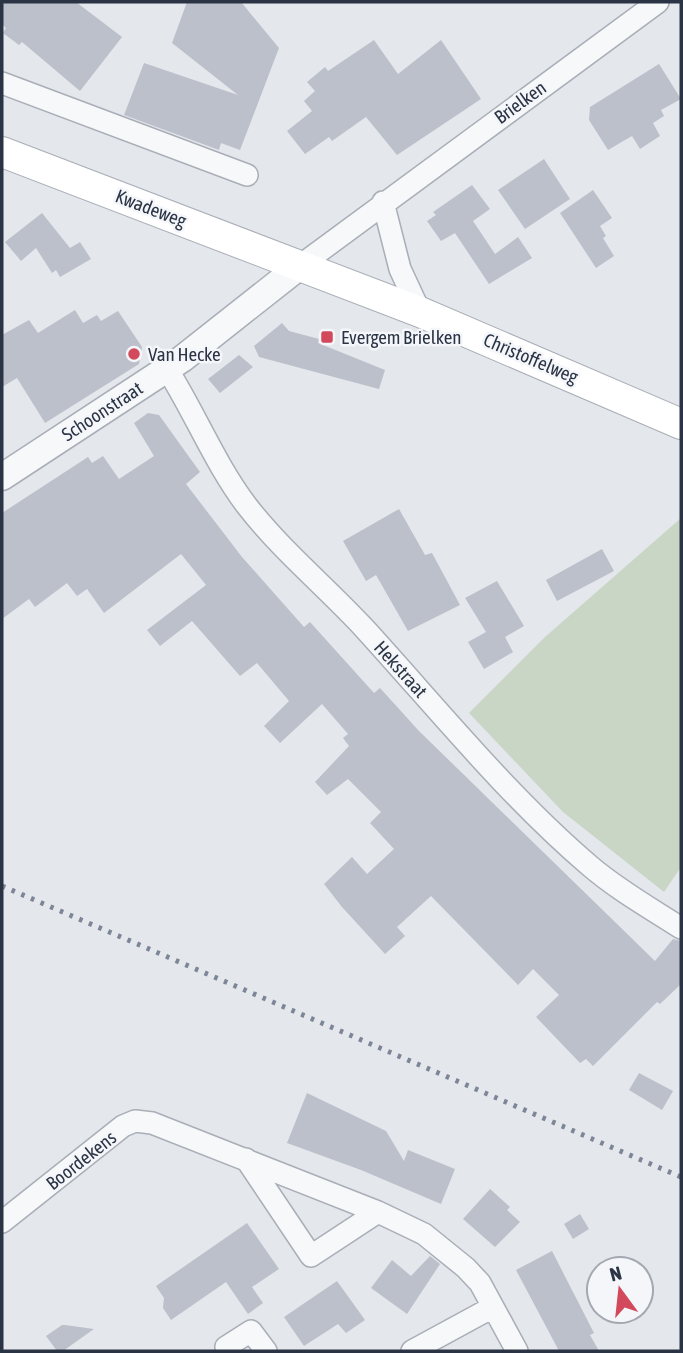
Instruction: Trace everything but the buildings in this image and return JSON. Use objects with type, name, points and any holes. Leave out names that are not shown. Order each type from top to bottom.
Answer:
[{"type":"main road","name":"Kwadeweg","points":[[2,152],[301,265]]},
{"type":"main road","name":"Christoffelweg","points":[[301,265],[420,312],[681,424]]},
{"type":"street","name":"Brielken","points":[[301,265],[658,2]]},
{"type":"street","points":[[2,83],[247,175]]},
{"type":"street","points":[[383,202],[400,269],[420,312]]},
{"type":"street","name":"Schoonstraat","points":[[2,477],[167,369],[301,265]]},
{"type":"street","name":"Hekstraat","points":[[167,369],[232,484],[260,522],[349,611],[458,734],[590,867],[643,906],[681,929]]},
{"type":"street","name":"Boordekens","points":[[2,1222],[123,1126],[135,1121],[152,1123],[378,1212],[424,1234],[466,1268],[494,1307],[517,1351]]},
{"type":"street","points":[[246,1159],[311,1256],[378,1212]]},
{"type":"street","points":[[412,1351],[494,1307]]},
{"type":"street","points":[[229,1351],[226,1347],[251,1331],[266,1351]]},
{"type":"green space","points":[[681,518],[681,867],[664,892],[563,812],[469,713],[545,637]]},
{"type":"railway","points":[[2,886],[681,1177]]},
{"type":"place","name":"Evergem Brielken","points":[[327,337]]},
{"type":"place","name":"Van Hecke","points":[[134,354]]}]
